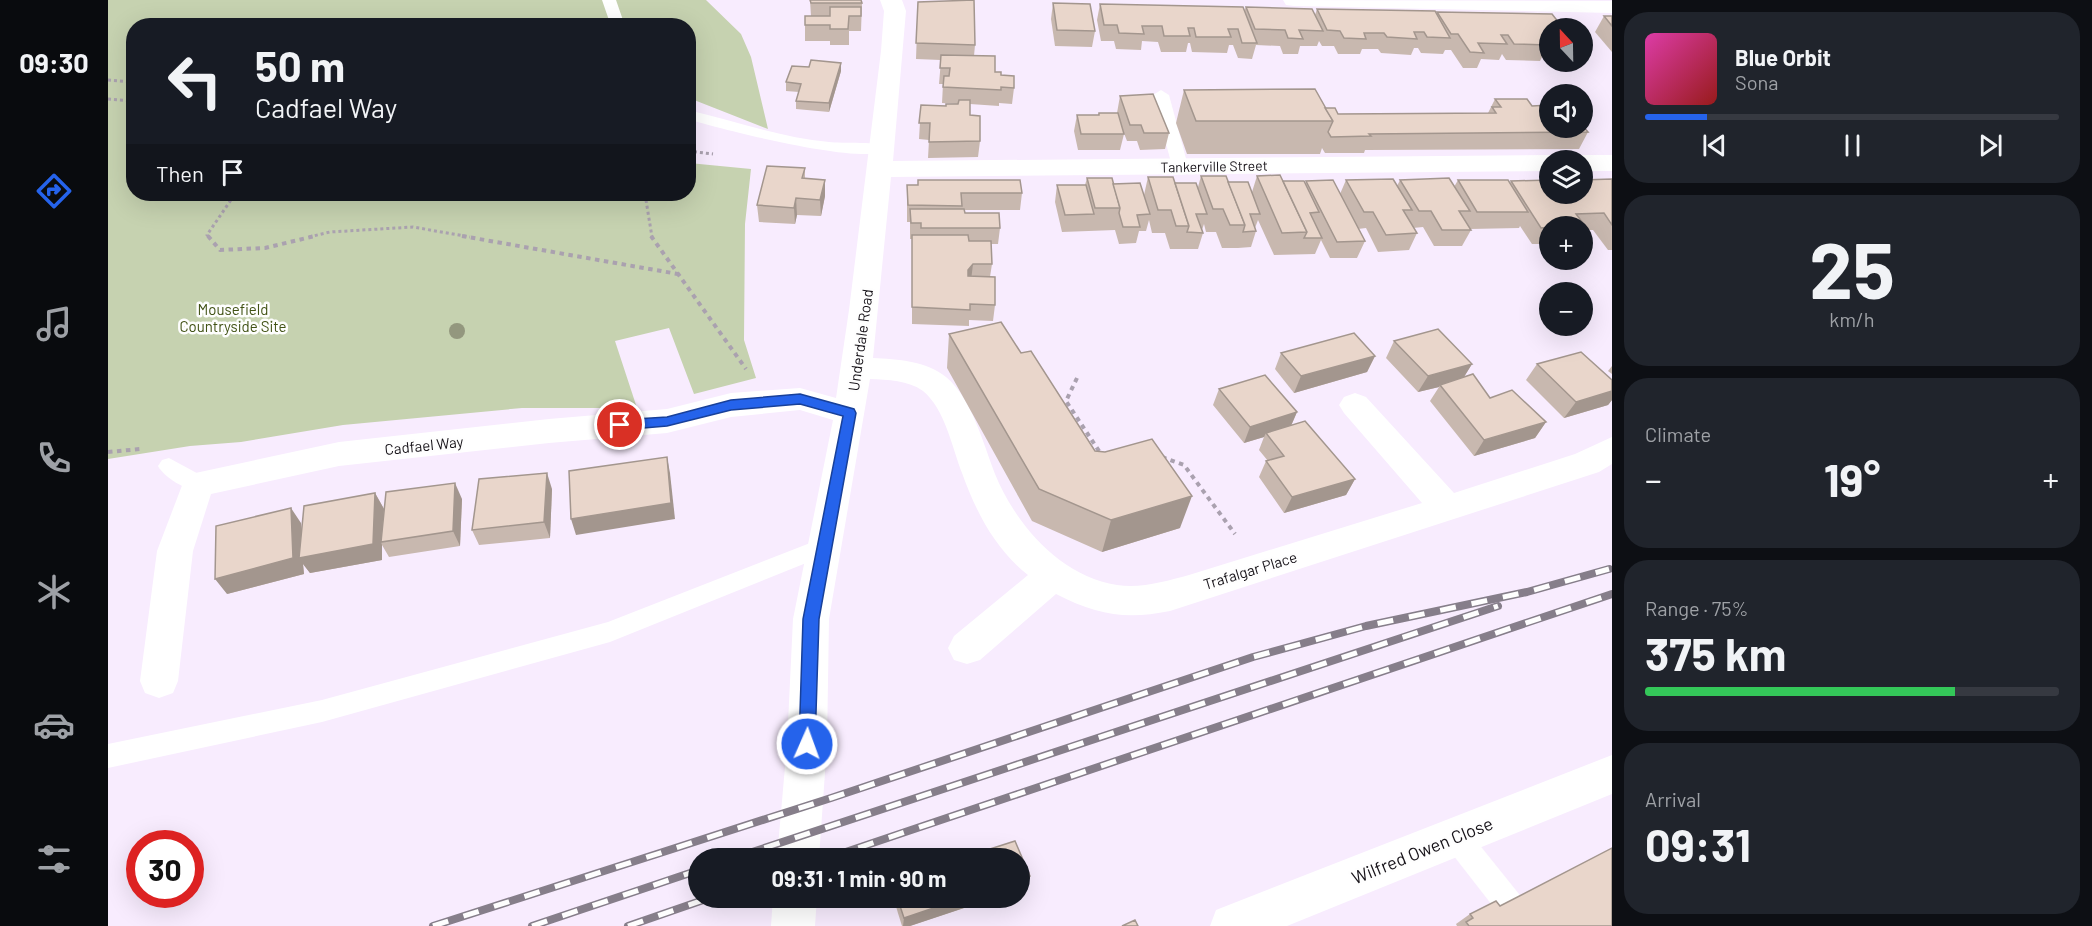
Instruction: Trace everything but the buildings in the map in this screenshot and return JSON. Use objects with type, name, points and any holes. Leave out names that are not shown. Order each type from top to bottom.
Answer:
[{"type":"street","name":"Underdale Road","points":[[799,848],[807,744],[811,619],[850,413],[872,246],[879,159],[892,51],[895,11],[891,0]]},
{"type":"street","points":[[1294,0],[1612,7]]},
{"type":"street","name":"Tankerville Street","points":[[879,159],[1180,166],[1539,163]]},
{"type":"street","points":[[1593,163],[1612,163]]},
{"type":"street","name":"Trafalgar Place","points":[[856,369],[909,373],[949,388],[962,430],[998,516],[1019,544],[1054,574],[1098,596],[1119,601],[1148,601],[1448,509],[1587,463],[1612,449]]},
{"type":"street","name":"Cadfael Way","points":[[198,484],[339,454],[549,431],[667,422],[731,405],[800,399],[850,413]]},
{"type":"street","points":[[1355,405],[1448,509]]},
{"type":"street","points":[[159,681],[175,552],[198,484]]},
{"type":"street","points":[[968,648],[1054,574]]},
{"type":"street","name":"Wilfred Owen Close","points":[[1232,926],[1612,774]]},
{"type":"street","points":[[793,926],[794,908]]},
{"type":"lane","points":[[609,0],[615,18]]},
{"type":"lane","points":[[1161,95],[1180,166]]},
{"type":"lane","points":[[696,117],[718,124],[879,159]]},
{"type":"lane","points":[[169,466],[198,484]]},
{"type":"lane","points":[[108,756],[322,711],[610,632],[823,547]]},
{"type":"lane","points":[[1455,837],[1509,904]]},
{"type":"path","points":[[108,80],[126,81]]},
{"type":"path","points":[[108,99],[126,100]]},
{"type":"path","points":[[230,201],[207,235],[220,250],[265,248],[330,232],[413,227],[678,274]]},
{"type":"path","points":[[646,201],[650,234],[743,363],[761,402]]},
{"type":"path","points":[[1077,378],[1066,401],[1103,456]]},
{"type":"path","points":[[1156,455],[1184,465],[1259,567]]},
{"type":"green space","name":"Mousefield Countryside Site","points":[[108,0],[706,0],[741,34],[751,57],[768,129],[696,101],[696,18],[126,18],[126,201],[696,201],[696,164],[751,169],[745,224],[744,340],[756,378],[694,394],[669,328],[615,341],[637,408],[522,408],[343,425],[241,442],[190,446],[108,459]]},
{"type":"railway","points":[[433,926],[831,798],[1253,657],[1366,626],[1527,592],[1609,569]]},
{"type":"railway","points":[[858,848],[1612,594]]},
{"type":"railway","points":[[764,848],[1498,606]]},
{"type":"railway","points":[[532,926],[688,874]]},
{"type":"railway","points":[[628,926],[688,905]]},
{"type":"route","points":[[620,425],[667,422],[731,405],[800,399],[850,413],[811,619],[807,744]]}]
